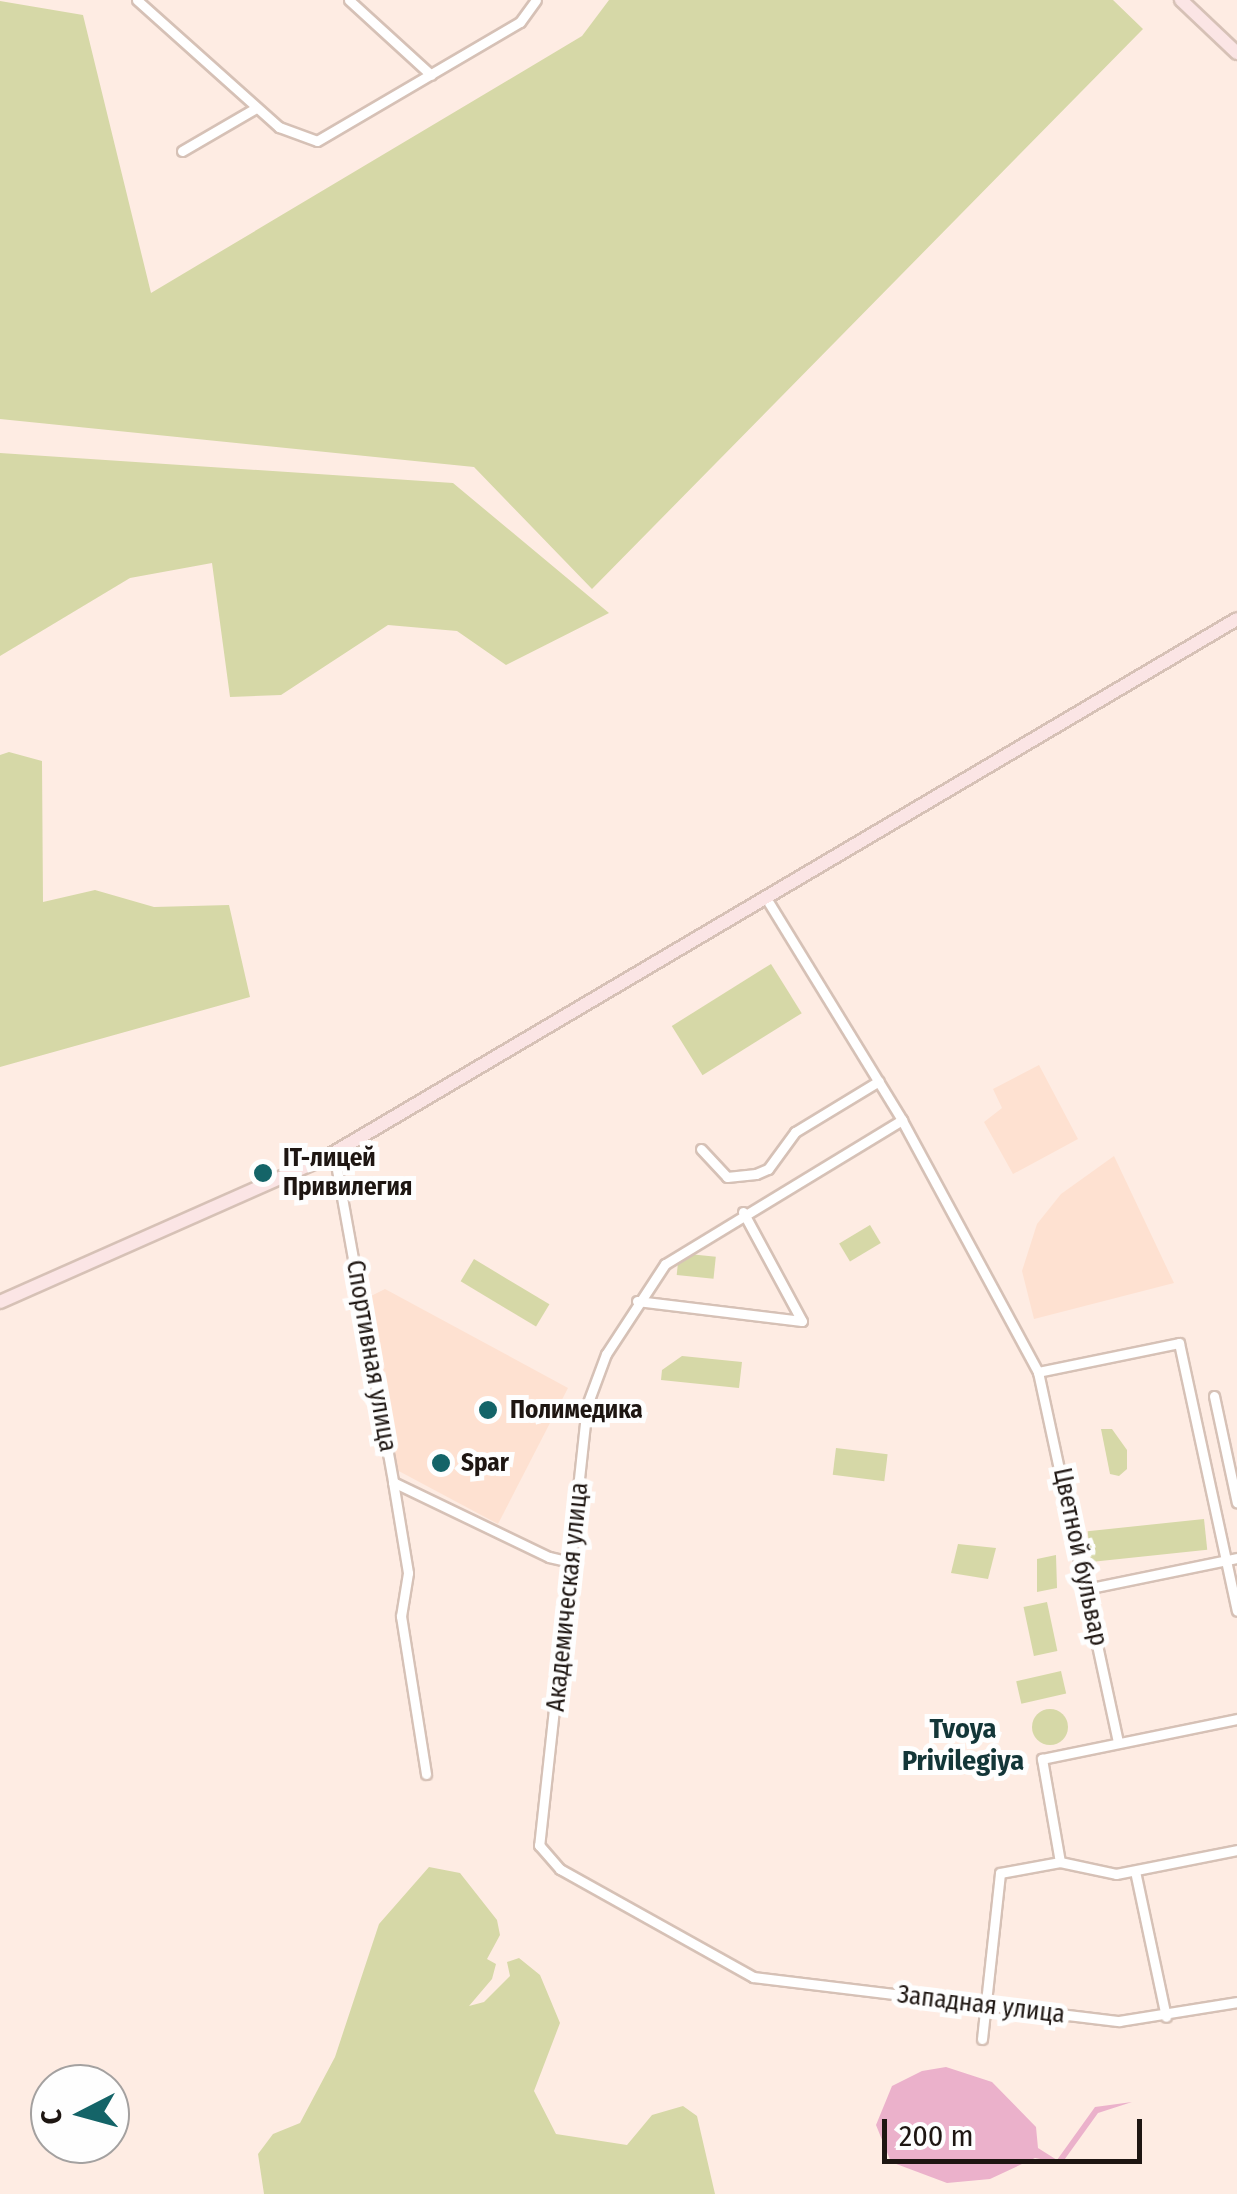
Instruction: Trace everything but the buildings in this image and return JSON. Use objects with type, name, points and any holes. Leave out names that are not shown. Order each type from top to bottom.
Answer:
[{"type":"street","points":[[137,0],[256,108],[294,136],[317,141],[520,22],[536,0]]},
{"type":"street","points":[[349,0],[431,75]]},
{"type":"street","points":[[520,22],[526,0]]},
{"type":"street","points":[[1181,0],[1237,53]]},
{"type":"street","points":[[182,151],[256,108]]},
{"type":"street","points":[[0,1302],[334,1153],[1237,619]]},
{"type":"street","name":"Цветной бульвар","points":[[766,898],[902,1120],[1038,1372],[1118,1742]]},
{"type":"street","points":[[701,1149],[728,1176],[756,1174],[795,1132],[879,1081]]},
{"type":"street","name":"Академическая улица","points":[[729,1962],[560,1870],[539,1845],[574,1563],[588,1394],[637,1301],[666,1264],[743,1212],[902,1120]]},
{"type":"street","name":"Спортивная улица","points":[[334,1153],[394,1482],[549,1557],[574,1563]]},
{"type":"street","points":[[637,1301],[802,1321],[743,1212]]},
{"type":"street","points":[[1038,1372],[1178,1343],[1231,1559],[1237,1612]]},
{"type":"street","points":[[1214,1396],[1237,1502]]},
{"type":"street","points":[[394,1482],[408,1573],[401,1616],[426,1774]]},
{"type":"street","points":[[1086,1589],[1231,1559]]},
{"type":"street","points":[[1060,1862],[1042,1758],[1237,1718]]},
{"type":"street","points":[[982,2039],[1000,1873],[1060,1862],[1116,1874],[1237,1850]]},
{"type":"street","points":[[1135,1871],[1166,2017]]},
{"type":"street","name":"Западная улица","points":[[729,1962],[753,1977],[784,1984],[1118,2021],[1166,2017],[1237,2002]]},
{"type":"shaded area","points":[[1039,1065],[1078,1139],[1013,1174],[984,1122],[1002,1108],[993,1089]]},
{"type":"shaded area","points":[[1114,1156],[1174,1283],[1034,1319],[1022,1271],[1037,1224],[1061,1194]]},
{"type":"shaded area","points":[[385,1289],[568,1388],[498,1524],[395,1469],[367,1298]]},
{"type":"shaded area","points":[[946,2067],[992,2082],[1036,2127],[1038,2148],[1057,2160],[1095,2107],[1132,2102],[1098,2113],[1062,2163],[1035,2158],[990,2179],[947,2183],[891,2162],[876,2125],[892,2086],[922,2071]]},
{"type":"green space","points":[[609,0],[1113,0],[1143,29],[592,589],[474,467],[0,419],[0,1],[83,15],[151,293],[582,36]]},
{"type":"green space","points":[[0,453],[453,483],[609,613],[506,665],[457,631],[388,625],[281,695],[230,697],[212,563],[130,578],[0,656]]},
{"type":"green space","points":[[9,752],[42,761],[43,902],[95,890],[154,907],[229,905],[250,997],[0,1067],[0,755]]},
{"type":"green space","points":[[771,964],[802,1013],[703,1075],[672,1026]]},
{"type":"green space","points":[[870,1225],[881,1243],[850,1262],[839,1244]]},
{"type":"green space","points":[[679,1253],[716,1257],[713,1279],[677,1275]]},
{"type":"green space","points":[[474,1259],[549,1304],[536,1327],[461,1281]]},
{"type":"green space","points":[[682,1356],[742,1362],[739,1388],[661,1380],[662,1370]]},
{"type":"green space","points":[[1101,1429],[1112,1429],[1127,1450],[1127,1469],[1119,1476],[1110,1474]]},
{"type":"green space","points":[[836,1448],[888,1454],[884,1481],[833,1475]]},
{"type":"green space","points":[[1204,1519],[1207,1550],[1091,1562],[1088,1531]]},
{"type":"green space","points":[[958,1544],[996,1548],[988,1579],[951,1573]]},
{"type":"green space","points":[[1056,1555],[1057,1588],[1037,1592],[1037,1559]]},
{"type":"green space","points":[[1047,1602],[1057,1651],[1034,1656],[1024,1607]]},
{"type":"green space","points":[[1061,1671],[1066,1693],[1021,1704],[1016,1681]]},
{"type":"green space","points":[[1050,1709],[1063,1714],[1068,1727],[1063,1740],[1050,1745],[1037,1740],[1032,1727],[1037,1714]]},
{"type":"green space","points":[[429,1867],[460,1873],[497,1920],[500,1935],[487,1959],[496,1964],[492,1979],[469,2006],[484,2002],[510,1976],[507,1962],[519,1958],[540,1975],[560,2023],[534,2091],[556,2134],[627,2145],[652,2115],[683,2106],[697,2116],[715,2194],[264,2194],[258,2154],[273,2134],[300,2123],[335,2057],[379,1924]]},
{"type":"place","name":"IT-лицей Привилегия","points":[[263,1173]]},
{"type":"place","name":"Полимедика","points":[[488,1410]]},
{"type":"place","name":"Spar","points":[[441,1463]]},
{"type":"district","name":"Tvoya Privilegiya","points":[[963,1745]]}]
